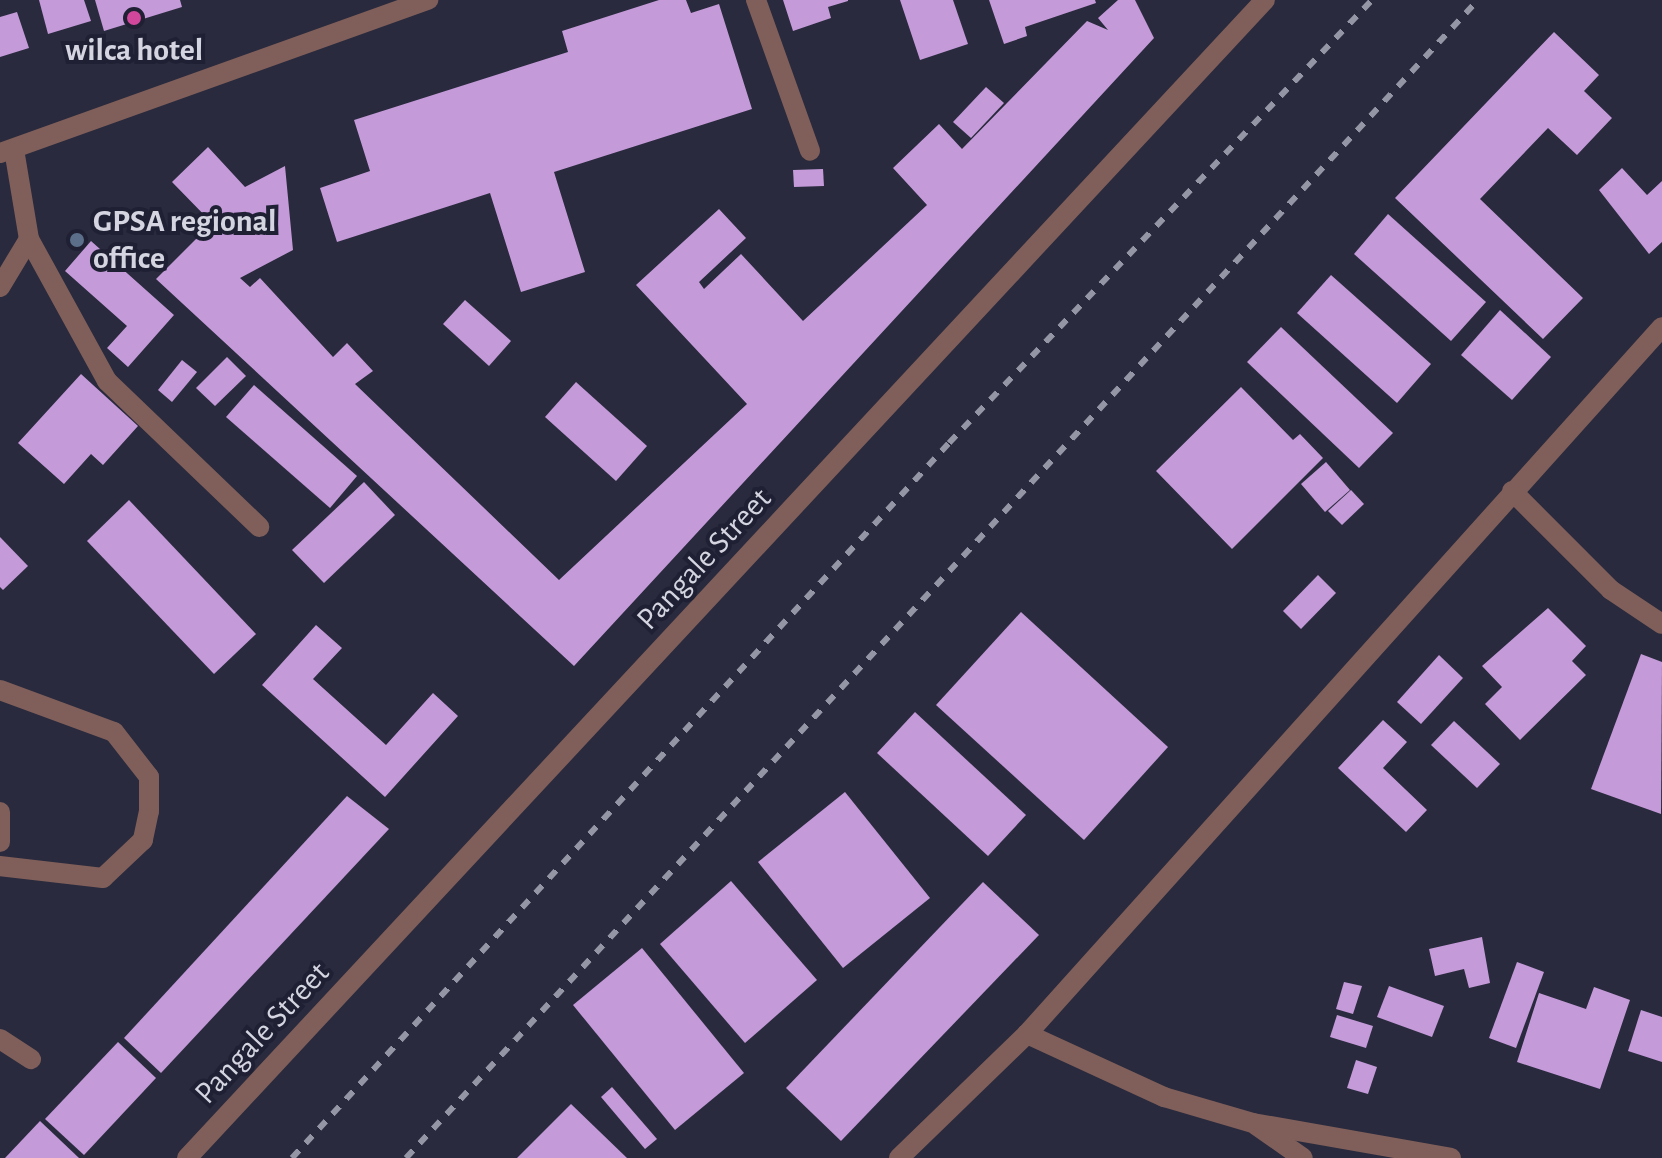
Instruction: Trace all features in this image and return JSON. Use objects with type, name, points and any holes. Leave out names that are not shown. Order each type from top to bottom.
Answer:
[{"type":"street","points":[[259,527],[107,381],[29,239],[7,151],[428,0]]},
{"type":"street","points":[[756,0],[810,151]]},
{"type":"street","name":"Pangale Street","points":[[187,1158],[1265,0]]},
{"type":"street","points":[[0,287],[29,239]]},
{"type":"street","points":[[899,1158],[1027,1034],[1662,327]]},
{"type":"street","points":[[1512,491],[1611,590],[1662,624]]},
{"type":"street","points":[[0,690],[114,732],[149,777],[149,811],[143,840],[103,878],[0,866]]},
{"type":"street","points":[[0,812],[0,842]]},
{"type":"street","points":[[1027,1034],[1164,1097],[1253,1123],[1451,1158]]},
{"type":"street","points":[[0,1039],[31,1059]]},
{"type":"street","points":[[1253,1123],[1303,1158]]},
{"type":"building","points":[[39,0],[84,0],[91,21],[48,34]]},
{"type":"building","points":[[95,0],[180,0],[182,7],[104,31]]},
{"type":"building","points":[[659,0],[686,0],[691,13],[719,4],[752,109],[554,172],[585,272],[521,292],[490,193],[337,242],[320,188],[370,171],[354,120],[568,52],[562,31]]},
{"type":"building","points":[[783,0],[848,1],[828,7],[831,18],[793,31]]},
{"type":"building","points":[[900,0],[953,0],[968,44],[920,60]]},
{"type":"building","points":[[989,0],[1095,0],[1096,3],[1025,27],[1027,36],[1004,44]]},
{"type":"building","points":[[1118,0],[1135,0],[1154,38],[574,666],[156,279],[212,223],[172,182],[208,147],[245,187],[285,166],[293,250],[240,278],[250,287],[260,278],[333,357],[347,343],[373,371],[355,384],[559,580],[747,404],[636,285],[719,209],[746,238],[699,282],[704,289],[741,254],[803,321],[927,205],[893,168],[939,124],[962,149],[1087,21],[1108,30],[1098,18]]},
{"type":"building","points":[[17,12],[29,48],[0,57],[0,17]]},
{"type":"building","points":[[1554,32],[1599,75],[1584,91],[1612,118],[1577,155],[1548,128],[1480,199],[1583,298],[1543,339],[1395,198]]},
{"type":"building","points":[[986,87],[1004,103],[971,138],[953,122]]},
{"type":"building","points":[[1622,168],[1647,195],[1662,181],[1662,242],[1649,254],[1599,190]]},
{"type":"building","points":[[823,169],[824,186],[794,187],[793,170]]},
{"type":"building","points":[[1388,214],[1486,302],[1451,341],[1354,254]]},
{"type":"building","points":[[91,241],[174,315],[128,367],[107,348],[127,326],[65,271]]},
{"type":"building","points":[[1331,275],[1431,364],[1397,403],[1297,313]]},
{"type":"building","points":[[465,300],[511,341],[489,366],[443,324]]},
{"type":"building","points":[[1500,310],[1551,357],[1512,400],[1461,355]]},
{"type":"building","points":[[1281,327],[1393,433],[1359,468],[1247,362]]},
{"type":"building","points":[[227,357],[246,376],[215,406],[196,388]]},
{"type":"building","points":[[182,360],[197,372],[172,402],[158,390]]},
{"type":"building","points":[[81,374],[138,426],[103,465],[91,454],[64,484],[18,443]]},
{"type":"building","points":[[576,382],[647,446],[616,481],[545,417]]},
{"type":"building","points":[[254,385],[357,476],[330,508],[226,417]]},
{"type":"building","points":[[1241,387],[1293,440],[1300,434],[1323,458],[1232,549],[1156,471]]},
{"type":"building","points":[[1326,462],[1350,490],[1325,512],[1301,484]]},
{"type":"building","points":[[364,482],[395,515],[324,583],[292,550]]},
{"type":"building","points":[[1351,490],[1364,504],[1342,525],[1328,511]]},
{"type":"building","points":[[129,500],[256,634],[214,674],[87,541]]},
{"type":"building","points":[[0,537],[28,566],[3,590],[0,587]]},
{"type":"building","points":[[1318,575],[1336,593],[1301,629],[1283,611]]},
{"type":"building","points":[[1548,608],[1586,646],[1572,661],[1586,675],[1520,740],[1485,704],[1502,687],[1482,666]]},
{"type":"building","points":[[1021,612],[1168,747],[1084,840],[936,705]]},
{"type":"building","points":[[316,625],[342,648],[313,679],[386,745],[433,693],[458,716],[385,797],[262,685]]},
{"type":"building","points":[[1641,654],[1662,662],[1661,814],[1591,789]]},
{"type":"building","points":[[1439,655],[1463,678],[1421,724],[1397,702]]},
{"type":"building","points":[[915,712],[1026,815],[988,856],[877,753]]},
{"type":"building","points":[[1383,720],[1407,742],[1383,768],[1427,810],[1406,832],[1338,768]]},
{"type":"building","points":[[1454,721],[1500,764],[1477,788],[1431,745]]},
{"type":"building","points":[[845,792],[930,898],[843,968],[758,862]]},
{"type":"building","points":[[347,796],[389,829],[161,1073],[124,1038]]},
{"type":"building","points":[[731,881],[817,980],[745,1043],[660,944]]},
{"type":"building","points":[[983,882],[1039,935],[841,1141],[786,1088]]},
{"type":"building","points":[[1482,937],[1490,983],[1469,988],[1464,969],[1435,976],[1429,949]]},
{"type":"building","points":[[642,948],[744,1073],[675,1130],[573,1005]]},
{"type":"building","points":[[1517,962],[1544,972],[1516,1048],[1489,1038]]},
{"type":"building","points":[[1344,982],[1362,986],[1353,1014],[1336,1009]]},
{"type":"building","points":[[1389,986],[1444,1006],[1432,1037],[1377,1017]]},
{"type":"building","points":[[1594,987],[1630,1000],[1600,1089],[1517,1062],[1539,993],[1586,1009]]},
{"type":"building","points":[[1641,1010],[1662,1017],[1662,1062],[1628,1051]]},
{"type":"building","points":[[1337,1015],[1373,1026],[1366,1048],[1330,1037]]},
{"type":"building","points":[[118,1042],[156,1078],[84,1155],[45,1119]]},
{"type":"building","points":[[1356,1060],[1377,1067],[1368,1094],[1347,1088]]},
{"type":"building","points":[[612,1087],[657,1139],[645,1149],[601,1097]]},
{"type":"building","points":[[571,1104],[627,1158],[517,1158]]},
{"type":"building","points":[[40,1121],[79,1158],[5,1158]]},
{"type":"railway","points":[[292,1158],[949,443],[1372,0]]},
{"type":"railway","points":[[406,1158],[1478,0]]},
{"type":"place","name":"wilca hotel","points":[[134,18]]},
{"type":"place","name":"GPSA regional office","points":[[77,240]]}]
